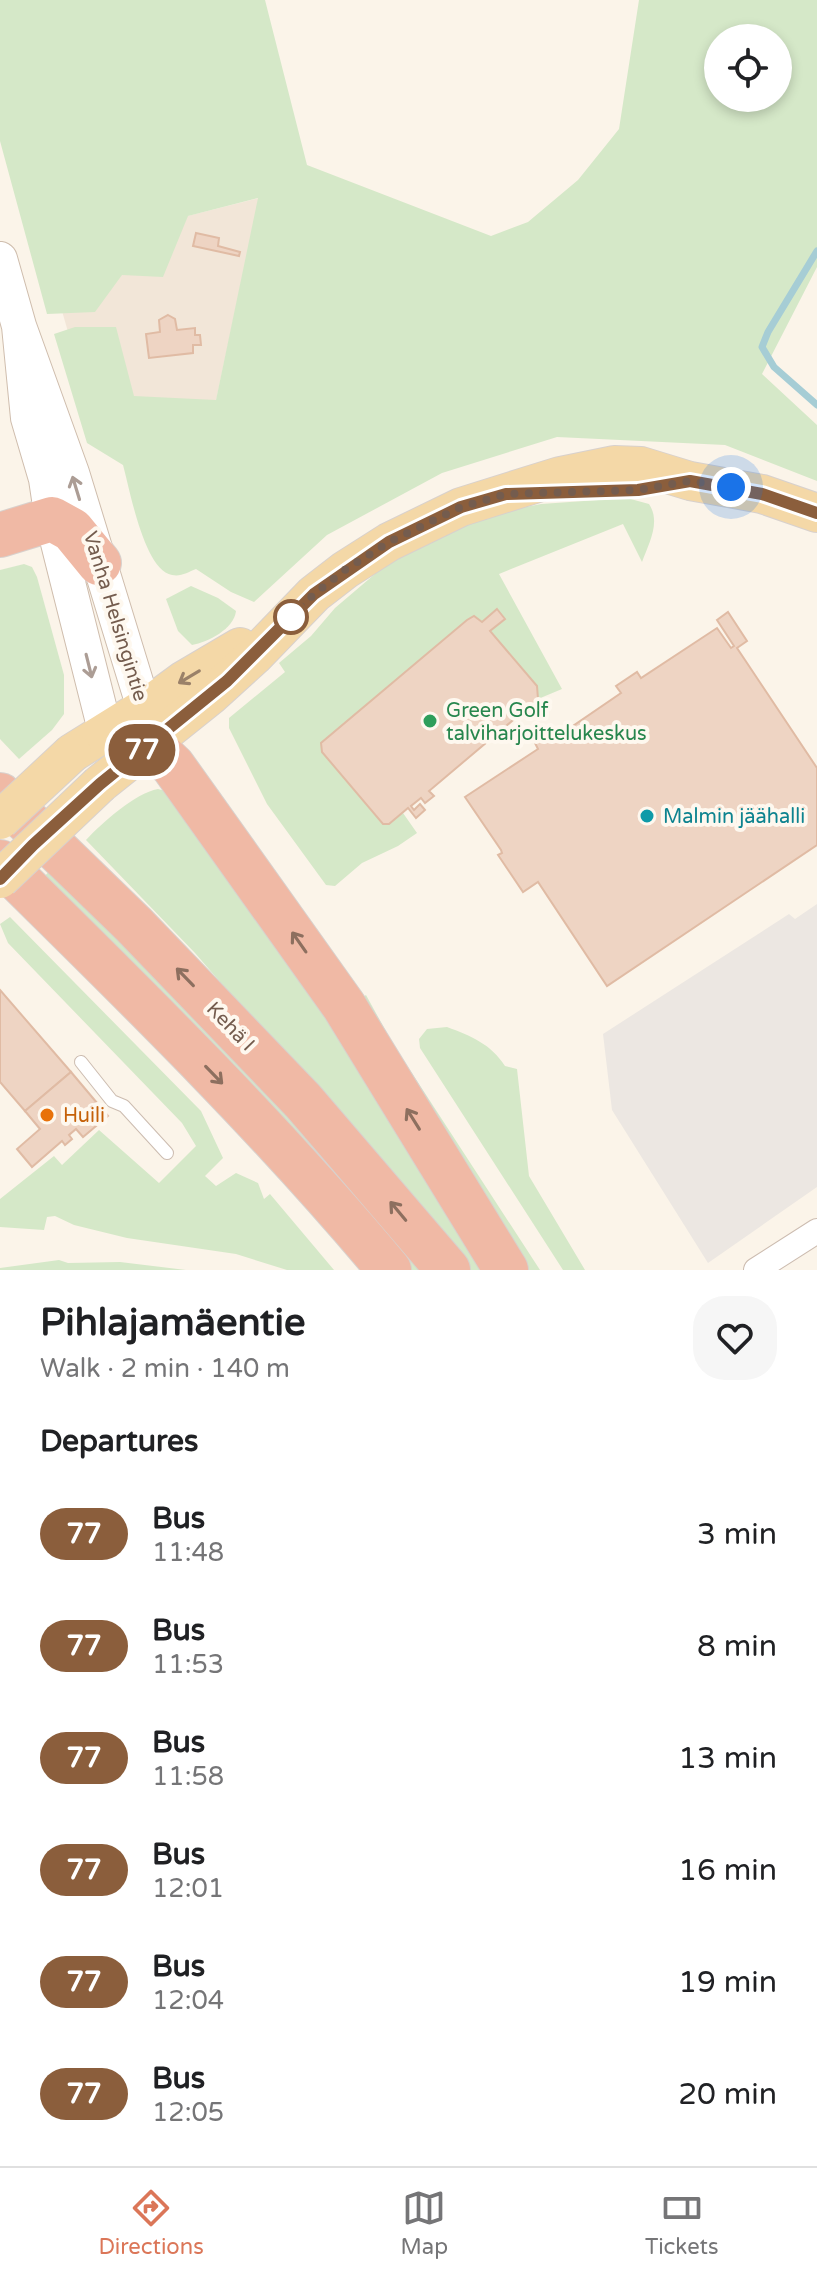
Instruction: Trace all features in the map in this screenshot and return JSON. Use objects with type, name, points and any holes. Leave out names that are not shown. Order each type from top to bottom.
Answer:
[{"type":"highway","points":[[0,535],[52,519],[72,530],[99,563]]},
{"type":"highway","points":[[147,726],[344,1006],[506,1270]]},
{"type":"highway","name":"Kehä I","points":[[0,795],[134,925],[303,1101],[448,1270]]},
{"type":"highway","points":[[0,862],[267,1131],[389,1270]]},
{"type":"highway","points":[[0,881],[100,960]]},
{"type":"main road","name":"Vanha Helsingintie","points":[[0,259],[19,326],[72,473],[147,726]]},
{"type":"main road","name":"Vanha Helsingintie","points":[[19,326],[28,418],[46,479],[52,519],[105,730]]},
{"type":"main road","points":[[0,820],[72,753],[105,730],[147,726],[219,688],[314,594],[389,542],[461,507],[560,476],[614,465],[641,466],[690,481],[762,494],[817,513]]},
{"type":"main road","points":[[0,881],[33,845],[100,784],[147,726]]},
{"type":"street","points":[[756,1270],[817,1231]]},
{"type":"lane","points":[[81,1062],[112,1101],[124,1106],[167,1153]]},
{"type":"shaded area","points":[[259,198],[216,401],[96,429],[45,252]]},
{"type":"shaded area","points":[[817,904],[817,1187],[708,1263],[612,1110],[603,1034],[789,914],[795,919]]},
{"type":"green space","points":[[0,0],[265,0],[307,165],[491,236],[528,222],[578,180],[619,129],[639,0],[817,0],[817,267],[762,374],[817,425],[817,481],[725,445],[557,437],[442,473],[327,535],[254,602],[231,592],[196,569],[181,575],[162,570],[146,545],[123,465],[87,443],[54,334],[75,327],[116,327],[134,396],[216,400],[258,198],[188,216],[163,277],[122,275],[95,312],[47,314],[0,141]]},
{"type":"green space","points":[[627,498],[649,504],[654,518],[653,533],[642,562],[623,524],[499,574],[562,689],[538,699],[537,686],[490,631],[505,619],[497,609],[482,622],[474,616],[467,620],[322,743],[322,752],[381,822],[389,824],[403,813],[417,833],[362,863],[335,886],[326,885],[267,804],[229,728],[229,718],[285,672],[279,663],[311,636],[335,608],[389,562],[490,514],[541,504]]},
{"type":"green space","points":[[24,564],[32,567],[37,577],[64,675],[64,714],[52,730],[19,759],[0,739],[0,570]]},
{"type":"green space","points":[[191,586],[218,598],[236,611],[225,629],[212,638],[192,645],[178,631],[166,599]]},
{"type":"green space","points":[[158,789],[166,791],[301,970],[483,1270],[470,1270],[195,953],[86,840],[129,802]]},
{"type":"green space","points":[[54,866],[92,903],[429,1270],[412,1270],[308,1151],[43,878]]},
{"type":"green space","points":[[10,917],[201,1111],[223,1158],[205,1176],[216,1186],[236,1173],[258,1183],[264,1199],[270,1194],[334,1270],[287,1270],[236,1254],[127,1238],[74,1225],[55,1216],[47,1217],[44,1230],[0,1227],[0,1199],[54,1156],[62,1165],[99,1130],[159,1183],[196,1146],[182,1123],[8,943],[0,924]]},
{"type":"green space","points":[[366,995],[393,1044],[540,1270],[521,1270],[360,999]]},
{"type":"green space","points":[[447,1027],[480,1042],[505,1066],[517,1069],[529,1176],[585,1270],[563,1270],[420,1048],[419,1039],[427,1029]]},
{"type":"green space","points":[[59,1260],[68,1263],[120,1262],[186,1270],[0,1270]]},
{"type":"building","points":[[196,233],[219,238],[218,246],[240,252],[239,256],[193,246]]},
{"type":"building","points":[[168,315],[175,319],[177,330],[195,328],[201,345],[193,345],[193,353],[149,358],[146,334],[160,332],[159,320]]},
{"type":"building","name":"Green Golf talviharjoittelukeskus","points":[[497,609],[505,619],[490,631],[537,686],[538,699],[429,791],[434,796],[425,803],[421,798],[411,806],[414,810],[420,804],[425,810],[416,818],[408,808],[389,824],[383,824],[322,752],[321,743],[467,620],[474,616],[482,622]]},
{"type":"building","name":"Malmin jäähalli","points":[[728,612],[747,641],[737,648],[817,768],[817,845],[607,986],[538,882],[523,892],[498,855],[502,853],[501,850],[465,797],[538,749],[535,743],[557,728],[561,734],[621,693],[616,686],[637,672],[641,678],[717,628],[731,648],[734,646],[717,620]]},
{"type":"building","points":[[0,990],[71,1072],[25,1111],[0,1082]]},
{"type":"building","points":[[71,1072],[108,1116],[83,1137],[76,1129],[69,1135],[72,1139],[65,1145],[62,1141],[32,1167],[17,1149],[40,1129],[25,1111]]},
{"type":"waterway","points":[[817,251],[762,347],[774,367],[817,405]]},
{"type":"bus line","name":"77","points":[[0,879],[100,784],[227,681],[314,594],[389,542],[461,507],[506,494],[638,490],[690,481],[762,494],[817,513]]},
{"type":"place","name":"Green Golf talviharjoittelukeskus","points":[[430,721]]},
{"type":"place","name":"Malmin jäähalli","points":[[647,816]]},
{"type":"place","name":"Huili","points":[[47,1115]]},
{"type":"route","points":[[291,617],[345,570],[389,542],[461,507],[506,494],[638,490],[690,481],[731,487]]}]
